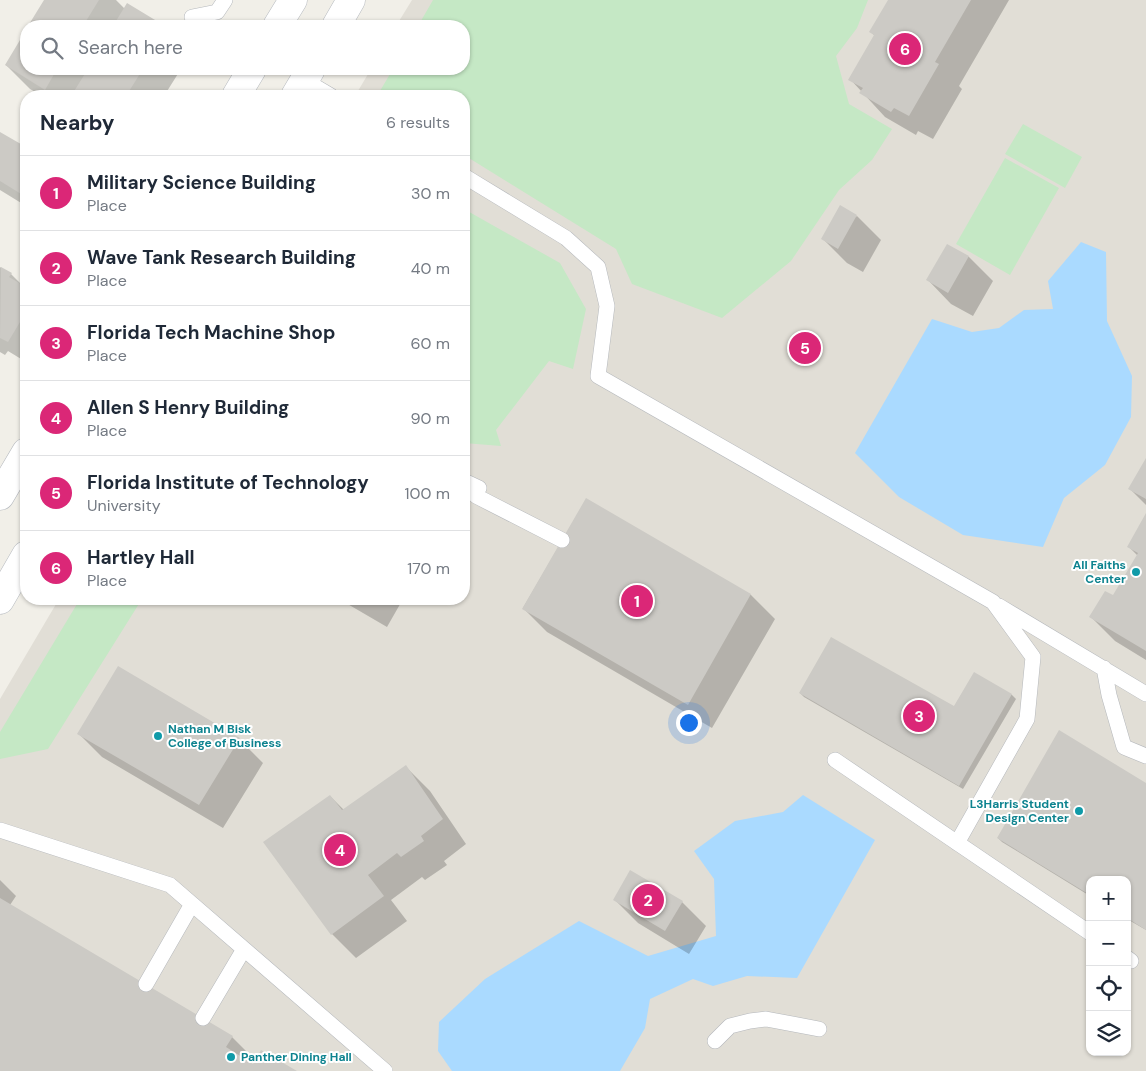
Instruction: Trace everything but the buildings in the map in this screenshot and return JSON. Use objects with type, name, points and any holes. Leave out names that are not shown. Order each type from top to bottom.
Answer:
[{"type":"main road","points":[[281,20],[293,0]]},
{"type":"main road","points":[[339,20],[351,0]]},
{"type":"main road","points":[[240,90],[248,75]]},
{"type":"main road","points":[[0,496],[20,462]]},
{"type":"main road","points":[[0,600],[20,565]]},
{"type":"lane","points":[[192,17],[217,12],[225,0]]},
{"type":"lane","points":[[303,82],[319,90]]},
{"type":"lane","points":[[470,180],[566,238],[598,267],[607,306],[598,376],[993,602],[1146,694]]},
{"type":"lane","points":[[470,486],[562,540]]},
{"type":"lane","points":[[958,843],[1028,719],[1033,657],[993,602]]},
{"type":"lane","points":[[1104,668],[1109,696],[1124,747],[1146,756]]},
{"type":"lane","points":[[835,760],[1086,930]]},
{"type":"lane","points":[[0,830],[170,885],[385,1071]]},
{"type":"lane","points":[[146,984],[192,904]]},
{"type":"lane","points":[[203,1018],[244,949]]},
{"type":"lane","points":[[714,1041],[730,1026],[766,1019],[819,1029]]},
{"type":"shaded area","points":[[412,0],[1146,0],[1146,1071],[0,1071],[0,699],[55,605],[470,605],[470,90],[359,90],[367,75],[470,75],[470,20],[400,20]]},
{"type":"green space","points":[[433,0],[868,0],[857,28],[836,56],[849,104],[892,129],[872,160],[839,190],[791,261],[722,318],[632,284],[616,249],[470,159],[470,90],[381,90],[389,75],[470,75],[470,20],[421,20]]},
{"type":"green space","points":[[1023,124],[1082,157],[1065,188],[1005,154]]},
{"type":"green space","points":[[1005,158],[1059,188],[1010,275],[956,244]]},
{"type":"green space","points":[[470,212],[560,263],[586,309],[573,369],[549,361],[496,430],[501,446],[470,443]]},
{"type":"green space","points":[[76,605],[138,605],[48,749],[0,759],[0,732]]},
{"type":"water","points":[[1081,242],[1106,252],[1107,321],[1132,376],[1131,417],[1105,465],[1064,498],[1043,547],[963,535],[899,497],[855,453],[932,319],[972,332],[999,328],[1024,310],[1053,309],[1048,281]]},
{"type":"water","points":[[803,795],[875,840],[797,978],[747,976],[713,986],[693,979],[650,999],[645,1028],[620,1071],[452,1071],[438,1051],[439,1022],[485,979],[579,921],[648,956],[716,936],[714,879],[694,851],[735,821],[783,812]]},
{"type":"place","name":"Hartley Hall","points":[[905,49]]},
{"type":"place","name":"Florida Institute of Technology","points":[[805,348]]},
{"type":"place","name":"All Faiths Center","points":[[1136,572]]},
{"type":"place","name":"Military Science Building","points":[[637,601]]},
{"type":"place","name":"Florida Tech Machine Shop","points":[[919,716]]},
{"type":"place","name":"Nathan M Bisk College of Business","points":[[158,736]]},
{"type":"place","name":"L3Harris Student Design Center","points":[[1079,811]]},
{"type":"place","name":"Allen S Henry Building","points":[[340,850]]},
{"type":"place","name":"Wave Tank Research Building","points":[[648,900]]},
{"type":"place","name":"Panther Dining Hall","points":[[231,1057]]}]
